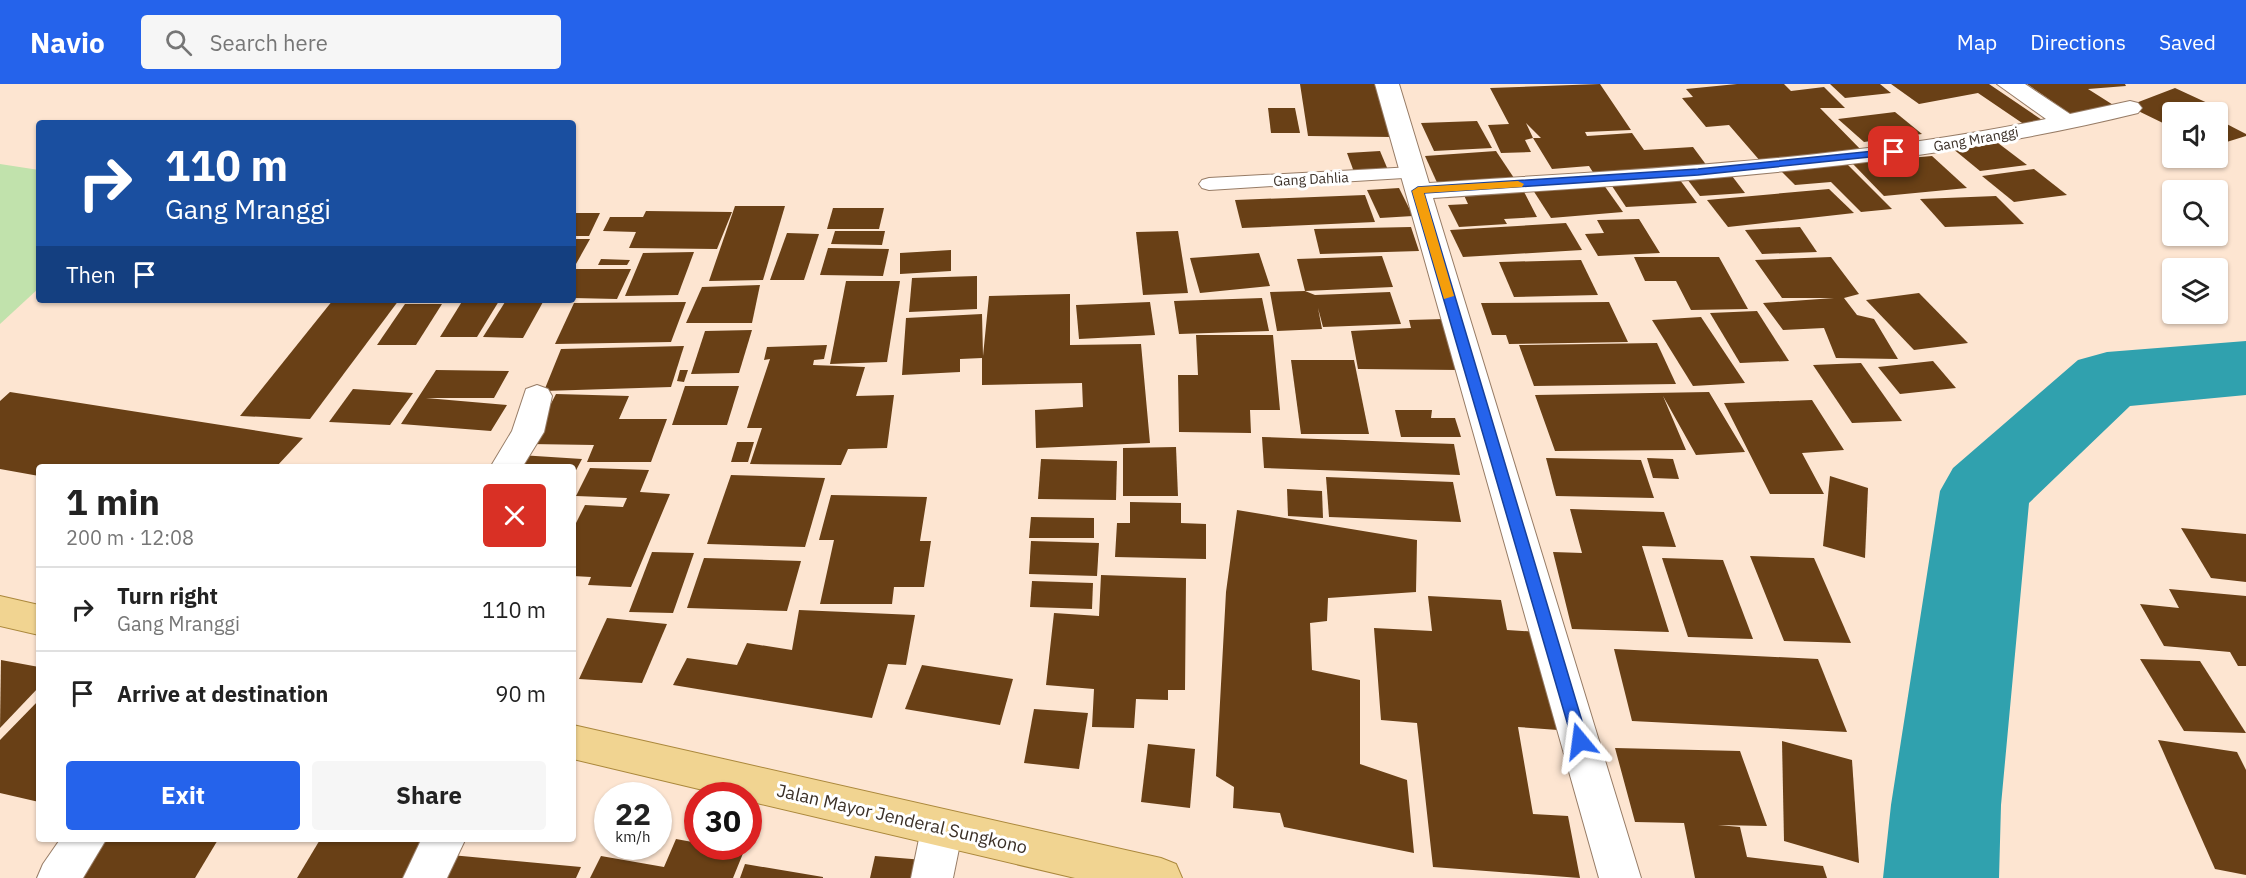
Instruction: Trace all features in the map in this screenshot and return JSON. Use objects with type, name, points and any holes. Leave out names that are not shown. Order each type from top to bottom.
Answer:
[{"type":"main road","points":[[0,611],[36,619]]},
{"type":"main road","name":"Jalan Mayor Jenderal Sungkono","points":[[576,743],[942,830],[1161,878]]},
{"type":"street","points":[[1387,84],[1620,878]]},
{"type":"street","points":[[2009,84],[2066,122]]},
{"type":"street","name":"Gang Mranggi","points":[[1415,182],[1650,176],[1852,158],[1956,143],[2130,108]]},
{"type":"street","points":[[508,464],[528,432],[537,396]]},
{"type":"street","points":[[932,878],[942,830]]},
{"type":"street","points":[[57,878],[83,842]]},
{"type":"street","points":[[424,878],[442,842]]},
{"type":"lane","name":"Gang Dahlia","points":[[1209,184],[1415,182]]},
{"type":"green space","points":[[0,164],[36,170],[36,291],[0,324]]},
{"type":"building","points":[[1300,84],[1378,84],[1391,137],[1308,136]]},
{"type":"building","points":[[1600,84],[1631,130],[1585,132],[1587,136],[1632,133],[1644,150],[1693,147],[1710,170],[1596,177],[1589,166],[1552,169],[1533,138],[1525,140],[1531,152],[1501,153],[1488,125],[1509,124],[1490,88]],"holes":[[[1526,123],[1541,138],[1533,138]]]},
{"type":"building","points":[[1737,84],[1784,84],[1791,91],[1824,87],[1845,108],[1820,108],[1865,154],[1761,162],[1729,125],[1706,127],[1682,98],[1693,97],[1686,89]]},
{"type":"building","points":[[1830,84],[1880,84],[1891,93],[1845,98]]},
{"type":"building","points":[[1891,84],[1989,84],[2048,124],[2028,127],[1978,93],[1919,104]]},
{"type":"building","points":[[2027,84],[2125,84],[2126,86],[2088,89],[2118,108],[2072,115]]},
{"type":"building","points":[[2175,88],[2205,102],[2162,102],[2162,123],[2128,106]]},
{"type":"building","points":[[1268,108],[1295,108],[1300,133],[1271,133]]},
{"type":"building","points":[[1895,112],[1922,134],[1864,142],[1838,119]]},
{"type":"building","points":[[1477,121],[1492,148],[1434,151],[1421,123]]},
{"type":"building","points":[[2228,125],[2246,134],[2246,136],[2228,142]]},
{"type":"building","points":[[1998,143],[2027,165],[1980,171],[1952,148]]},
{"type":"building","points":[[1380,151],[1388,170],[1354,172],[1347,153]]},
{"type":"building","points":[[1496,151],[1516,181],[1439,187],[1425,156]]},
{"type":"building","points":[[1932,156],[1967,188],[1884,196],[1852,163]]},
{"type":"building","points":[[1844,161],[1892,209],[1861,212],[1831,182],[1795,185],[1778,168]]},
{"type":"building","points":[[2034,169],[2067,195],[2014,202],[1982,176]]},
{"type":"building","points":[[1729,172],[1745,193],[1700,196],[1684,175]]},
{"type":"building","points":[[1677,176],[1697,203],[1626,207],[1608,180]]},
{"type":"building","points":[[1601,181],[1623,212],[1551,218],[1531,187]]},
{"type":"building","points":[[1399,188],[1413,216],[1380,218],[1367,190]]},
{"type":"building","points":[[1522,188],[1537,217],[1504,219],[1507,224],[1459,227],[1448,205],[1468,204],[1462,191]]},
{"type":"building","points":[[1829,189],[1854,213],[1728,227],[1707,200]]},
{"type":"building","points":[[1365,195],[1375,222],[1242,228],[1235,200]]},
{"type":"building","points":[[1996,196],[2024,224],[1945,227],[1920,199]]},
{"type":"building","points":[[735,206],[785,206],[763,280],[709,281]]},
{"type":"building","points":[[833,208],[884,208],[879,229],[827,229]]},
{"type":"building","points":[[646,211],[732,212],[717,249],[629,248],[636,232],[603,231],[610,217],[643,217]]},
{"type":"building","points":[[576,213],[600,213],[589,236],[576,236]]},
{"type":"building","points":[[1639,219],[1660,253],[1598,256],[1585,234],[1604,233],[1597,220]]},
{"type":"building","points":[[1566,223],[1582,250],[1463,257],[1450,230]]},
{"type":"building","points":[[1411,227],[1419,251],[1320,254],[1314,229]]},
{"type":"building","points":[[1800,227],[1817,252],[1762,254],[1745,230]]},
{"type":"building","points":[[835,231],[885,231],[882,245],[831,244]]},
{"type":"building","points":[[1178,231],[1188,293],[1143,295],[1136,232]]},
{"type":"building","points":[[787,233],[819,234],[804,280],[770,280]]},
{"type":"building","points":[[576,239],[590,239],[576,264]]},
{"type":"building","points":[[828,248],[889,249],[883,276],[820,275]]},
{"type":"building","points":[[951,250],[951,271],[900,274],[900,253]]},
{"type":"building","points":[[694,252],[678,295],[625,296],[643,253]]},
{"type":"building","points":[[1259,253],[1270,286],[1200,293],[1190,258]]},
{"type":"building","points":[[1382,256],[1393,287],[1305,291],[1297,259]]},
{"type":"building","points":[[1634,257],[1719,257],[1748,309],[1691,310],[1676,281],[1645,281]]},
{"type":"building","points":[[1831,257],[1859,294],[1844,298],[1857,315],[1874,319],[1898,359],[1836,358],[1824,328],[1783,330],[1763,303],[1834,298],[1782,298],[1755,260]]},
{"type":"building","points":[[601,259],[630,260],[627,265],[598,265]]},
{"type":"building","points":[[1581,260],[1598,295],[1514,297],[1499,262]]},
{"type":"building","points":[[576,269],[631,269],[617,299],[576,298]]},
{"type":"building","points":[[977,276],[977,309],[909,312],[912,278]]},
{"type":"building","points":[[846,281],[900,281],[887,362],[830,364]]},
{"type":"building","points":[[760,285],[752,323],[686,323],[702,287]]},
{"type":"building","points":[[1305,291],[1315,295],[1390,292],[1401,324],[1323,327],[1318,308],[1322,329],[1277,331],[1270,292]]},
{"type":"building","points":[[1919,293],[1968,343],[1914,350],[1866,300]]},
{"type":"building","points":[[1070,294],[1070,345],[1141,344],[1150,443],[1036,448],[1035,410],[1083,407],[1082,383],[982,385],[982,358],[960,359],[960,372],[902,375],[906,318],[982,314],[983,356],[989,296]]},
{"type":"building","points":[[1262,298],[1269,331],[1179,334],[1174,301]]},
{"type":"building","points":[[686,302],[671,342],[555,344],[576,303]]},
{"type":"building","points":[[1150,302],[1155,335],[1079,339],[1076,305]]},
{"type":"building","points":[[1609,302],[1628,342],[1509,344],[1506,335],[1492,335],[1481,303]]},
{"type":"building","points":[[331,303],[397,303],[310,419],[240,416]]},
{"type":"building","points":[[461,303],[498,303],[477,337],[440,337]]},
{"type":"building","points":[[504,303],[542,303],[523,338],[483,337]]},
{"type":"building","points":[[405,304],[442,304],[416,345],[377,345]]},
{"type":"building","points":[[1757,311],[1789,361],[1740,363],[1710,313]]},
{"type":"building","points":[[1701,317],[1745,383],[1693,386],[1652,320]]},
{"type":"building","points":[[1444,319],[1460,370],[1358,369],[1351,331],[1411,328],[1409,320]]},
{"type":"building","points":[[752,330],[739,373],[691,374],[705,331]]},
{"type":"building","points":[[1196,335],[1273,335],[1280,410],[1250,410],[1251,433],[1179,432],[1178,375],[1198,375]]},
{"type":"building","points":[[1657,343],[1676,384],[1534,386],[1519,345]]},
{"type":"building","points":[[827,345],[824,359],[814,360],[813,365],[865,367],[856,396],[894,395],[887,448],[848,449],[841,465],[750,464],[762,428],[747,428],[770,359],[764,360],[767,347]]},
{"type":"building","points":[[684,346],[671,387],[544,391],[561,349]]},
{"type":"building","points":[[1291,360],[1354,360],[1369,434],[1301,434]]},
{"type":"building","points":[[1933,361],[1956,388],[1900,394],[1878,367]]},
{"type":"building","points":[[1861,363],[1902,421],[1852,423],[1813,365]]},
{"type":"building","points":[[436,370],[509,371],[494,398],[426,398],[507,405],[491,431],[401,424]]},
{"type":"building","points":[[680,370],[688,370],[684,382],[677,381]]},
{"type":"building","points":[[685,386],[739,386],[727,425],[672,425]]},
{"type":"building","points":[[353,389],[413,393],[390,425],[329,422]]},
{"type":"building","points":[[10,392],[303,438],[279,464],[36,464],[36,475],[0,469],[0,401]]},
{"type":"building","points":[[1709,392],[1745,452],[1696,455],[1663,396],[1686,450],[1555,451],[1535,395]]},
{"type":"building","points":[[556,394],[629,396],[619,419],[667,419],[651,462],[587,462],[594,445],[530,444]]},
{"type":"building","points":[[1812,400],[1844,450],[1802,453],[1824,494],[1770,494],[1724,403]]},
{"type":"building","points":[[1395,410],[1432,410],[1431,418],[1455,418],[1461,437],[1401,437]]},
{"type":"building","points":[[1262,437],[1454,444],[1460,475],[1264,468]]},
{"type":"building","points":[[737,442],[754,442],[748,462],[731,462]]},
{"type":"building","points":[[1176,447],[1178,496],[1123,496],[1123,448]]},
{"type":"building","points":[[520,455],[582,459],[576,470],[576,464],[515,464]]},
{"type":"building","points":[[1546,458],[1641,460],[1654,498],[1556,496]]},
{"type":"building","points":[[1647,458],[1673,459],[1679,479],[1653,478]]},
{"type":"building","points":[[1041,459],[1117,461],[1116,500],[1038,499]]},
{"type":"building","points":[[590,468],[649,470],[640,492],[670,494],[631,587],[588,585],[591,577],[576,576],[576,523],[585,505],[623,507],[627,498],[576,496]]},
{"type":"building","points":[[731,475],[825,478],[805,547],[707,544]]},
{"type":"building","points":[[1830,476],[1868,488],[1865,558],[1823,546]]},
{"type":"building","points":[[1326,477],[1453,482],[1461,522],[1329,517]]},
{"type":"building","points":[[1287,489],[1322,491],[1323,518],[1288,516]]},
{"type":"building","points":[[831,495],[927,497],[920,541],[931,541],[924,587],[894,587],[892,604],[820,604],[834,540],[819,540]]},
{"type":"building","points":[[1130,502],[1181,503],[1181,523],[1206,524],[1206,559],[1115,557],[1117,523],[1130,523]]},
{"type":"building","points":[[1570,509],[1664,512],[1676,547],[1642,546],[1669,632],[1572,629],[1553,552],[1582,553]]},
{"type":"building","points":[[1237,510],[1417,540],[1416,592],[1328,598],[1327,621],[1310,623],[1312,670],[1360,680],[1360,764],[1407,780],[1414,853],[1284,827],[1280,813],[1233,808],[1234,787],[1216,776],[1226,592]]},
{"type":"building","points":[[1031,517],[1094,518],[1094,538],[1029,538]]},
{"type":"building","points":[[2181,528],[2246,534],[2246,582],[2211,578]]},
{"type":"building","points":[[1031,541],[1099,543],[1097,576],[1029,574]]},
{"type":"building","points":[[652,552],[694,553],[673,613],[629,612]]},
{"type":"building","points":[[1750,556],[1814,558],[1851,643],[1784,641]]},
{"type":"building","points":[[704,558],[801,561],[787,611],[687,608]]},
{"type":"building","points":[[1662,558],[1723,560],[1753,639],[1688,637]]},
{"type":"building","points":[[1101,575],[1186,578],[1185,690],[1168,690],[1168,700],[1136,699],[1134,728],[1092,727],[1094,689],[1046,685],[1054,613],[1099,616]]},
{"type":"building","points":[[1032,581],[1093,583],[1092,609],[1030,607]]},
{"type":"building","points":[[2169,589],[2246,596],[2246,666],[2238,666],[2230,652],[2164,646],[2140,604],[2179,608]]},
{"type":"building","points":[[1428,596],[1501,600],[1507,630],[1539,632],[1558,730],[1518,727],[1533,814],[1568,816],[1580,878],[1433,867],[1417,723],[1381,720],[1374,628],[1432,631]]},
{"type":"building","points":[[799,610],[915,615],[906,665],[888,664],[872,718],[673,685],[687,658],[737,665],[747,643],[792,650]]},
{"type":"building","points":[[607,618],[667,624],[642,683],[579,679]]},
{"type":"building","points":[[1614,649],[1818,659],[1847,732],[1632,721]]},
{"type":"building","points":[[2140,659],[2200,661],[2246,733],[2184,731]]},
{"type":"building","points":[[1,660],[36,666],[36,690],[0,728]]},
{"type":"building","points":[[922,665],[1013,679],[1000,725],[905,709]]},
{"type":"building","points":[[36,703],[36,801],[0,793],[0,740]]},
{"type":"building","points":[[1034,709],[1088,713],[1079,769],[1024,763]]},
{"type":"building","points":[[2158,740],[2237,752],[2246,770],[2246,875],[2215,869]]},
{"type":"building","points":[[1782,741],[1852,760],[1859,863],[1784,841]]},
{"type":"building","points":[[1148,744],[1195,749],[1190,808],[1141,802]]},
{"type":"building","points":[[1615,748],[1740,751],[1767,826],[1718,825],[1740,827],[1747,857],[1823,866],[1827,878],[1695,878],[1684,823],[1635,822]]},
{"type":"building","points":[[676,839],[684,840],[684,860],[740,860],[733,878],[590,878],[599,860],[624,860],[664,867],[667,860],[672,860],[672,848]]},
{"type":"building","points":[[94,842],[217,842],[195,878],[70,878]]},
{"type":"building","points":[[319,842],[426,842],[407,878],[297,878]]},
{"type":"building","points":[[451,855],[581,867],[576,878],[440,878]]},
{"type":"building","points":[[875,856],[924,860],[919,878],[870,878]]},
{"type":"building","points":[[745,864],[823,877],[823,878],[740,878]]},
{"type":"waterway","points":[[1941,878],[1946,805],[1985,491],[2107,380],[2246,368]]},
{"type":"slow traffic","points":[[1448,296],[1418,191],[1518,184]]},
{"type":"route","points":[[1580,741],[1418,191],[1698,172],[1894,152]]}]
